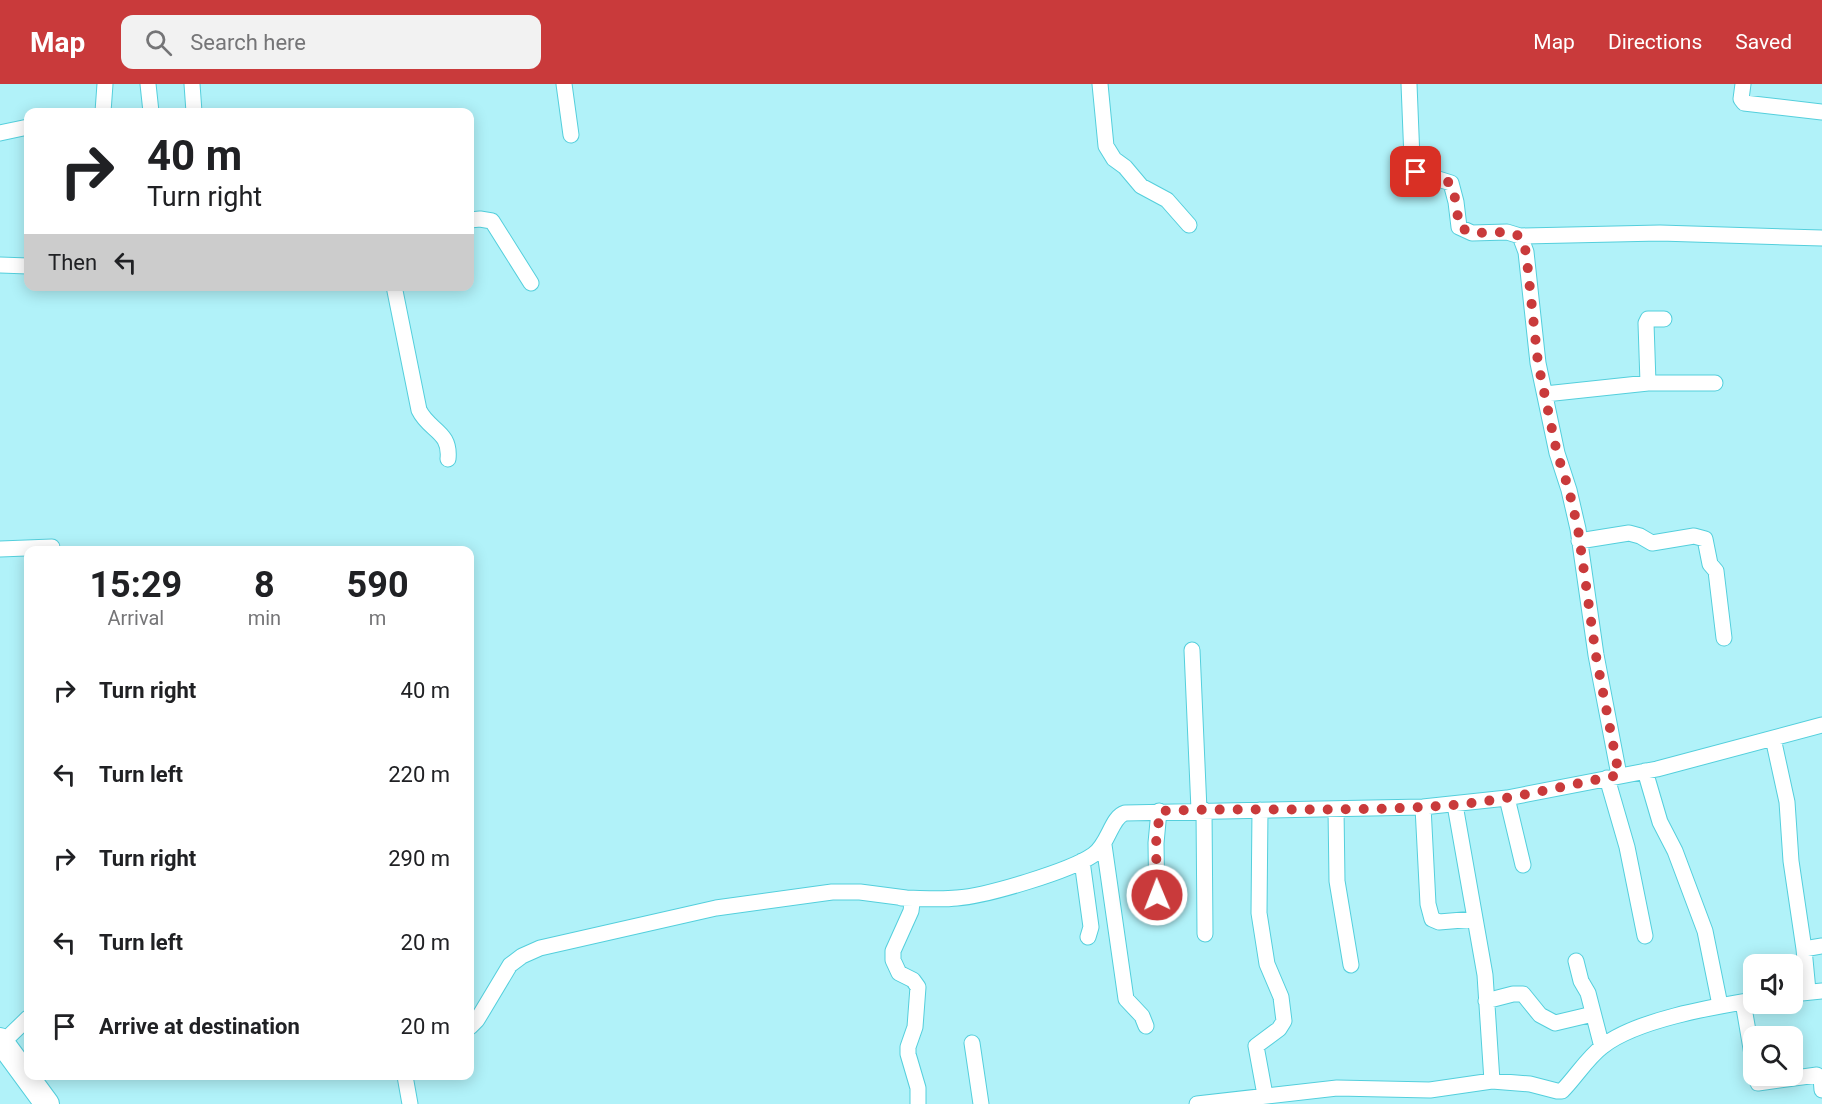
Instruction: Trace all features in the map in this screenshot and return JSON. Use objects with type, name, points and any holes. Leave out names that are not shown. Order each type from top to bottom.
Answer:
[{"type":"main road","points":[[1,1042],[24,1073]]},
{"type":"main road","points":[[29,1080],[47,1104]]},
{"type":"street","points":[[103,108],[105,84]]},
{"type":"street","points":[[148,84],[151,108]]},
{"type":"street","points":[[192,84],[194,108]]},
{"type":"street","points":[[564,84],[571,135]]},
{"type":"street","points":[[1100,84],[1109,153],[1141,186],[1167,200],[1188,225]]},
{"type":"street","points":[[1409,84],[1412,159],[1416,172],[1451,183],[1459,227],[1472,233],[1507,232],[1520,236],[1660,233],[1822,238]]},
{"type":"street","points":[[1743,84],[1741,100],[1744,103],[1822,112]]},
{"type":"street","points":[[0,133],[24,128]]},
{"type":"street","points":[[474,220],[492,221],[531,283]]},
{"type":"street","points":[[1520,236],[1526,252],[1538,363],[1579,541],[1613,776],[1645,936]]},
{"type":"street","points":[[0,265],[24,266]]},
{"type":"street","points":[[395,291],[419,411],[444,436],[449,449],[448,459]]},
{"type":"street","points":[[1648,383],[1646,323],[1648,320],[1664,319]]},
{"type":"street","points":[[1545,394],[1648,383],[1715,383]]},
{"type":"street","points":[[1579,541],[1629,533],[1653,543],[1694,536],[1705,539],[1710,564],[1716,570],[1724,638]]},
{"type":"street","points":[[0,549],[24,548]]},
{"type":"street","points":[[1192,650],[1205,934]]},
{"type":"street","points":[[901,898],[957,898],[997,890],[1082,861],[1104,845],[1121,814],[1160,811],[1455,805],[1507,798],[1645,771],[1726,752],[1822,725]]},
{"type":"street","points":[[1773,738],[1787,802],[1791,861],[1804,949],[1815,991]]},
{"type":"street","points":[[1645,771],[1660,822],[1675,851],[1705,931],[1720,1005]]},
{"type":"street","points":[[1507,798],[1523,865]]},
{"type":"street","points":[[1455,805],[1485,975],[1492,1081]]},
{"type":"street","points":[[1423,807],[1428,903],[1432,919],[1439,922],[1475,919]]},
{"type":"street","points":[[1336,809],[1337,881],[1351,965]]},
{"type":"street","points":[[1260,810],[1259,913],[1268,964],[1281,997],[1284,1021],[1279,1029],[1256,1046],[1265,1095]]},
{"type":"street","points":[[1157,914],[1156,843],[1160,811]]},
{"type":"street","points":[[1104,845],[1126,999],[1142,1016],[1146,1026]]},
{"type":"street","points":[[1082,861],[1091,927],[1088,937]]},
{"type":"street","points":[[474,1023],[510,965],[522,956],[540,948],[716,908],[832,892],[860,892],[901,898],[910,900],[912,907],[893,951],[893,960],[899,973],[913,980],[918,987],[915,1027],[908,1047],[918,1088],[918,1104]]},
{"type":"street","points":[[1804,949],[1822,946]]},
{"type":"street","points":[[1576,961],[1602,1047]]},
{"type":"street","points":[[1486,1001],[1513,994],[1523,994],[1540,1015],[1555,1023],[1593,1014]]},
{"type":"street","points":[[1197,1104],[1337,1088],[1430,1090],[1492,1081],[1530,1084],[1557,1092],[1562,1091],[1602,1047],[1614,1039],[1641,1026],[1720,1005],[1743,1002]]},
{"type":"street","points":[[1,1042],[24,1022]]},
{"type":"street","points":[[972,1043],[981,1104]]},
{"type":"street","points":[[1803,1077],[1817,1075],[1821,1078],[1822,1090]]},
{"type":"street","points":[[406,1080],[410,1104]]},
{"type":"route","points":[[1157,895],[1156,843],[1160,811],[1356,809],[1455,805],[1514,797],[1619,775],[1596,656],[1578,529],[1557,453],[1538,363],[1526,252],[1520,236],[1507,232],[1472,233],[1459,227],[1451,183],[1416,172]]}]
